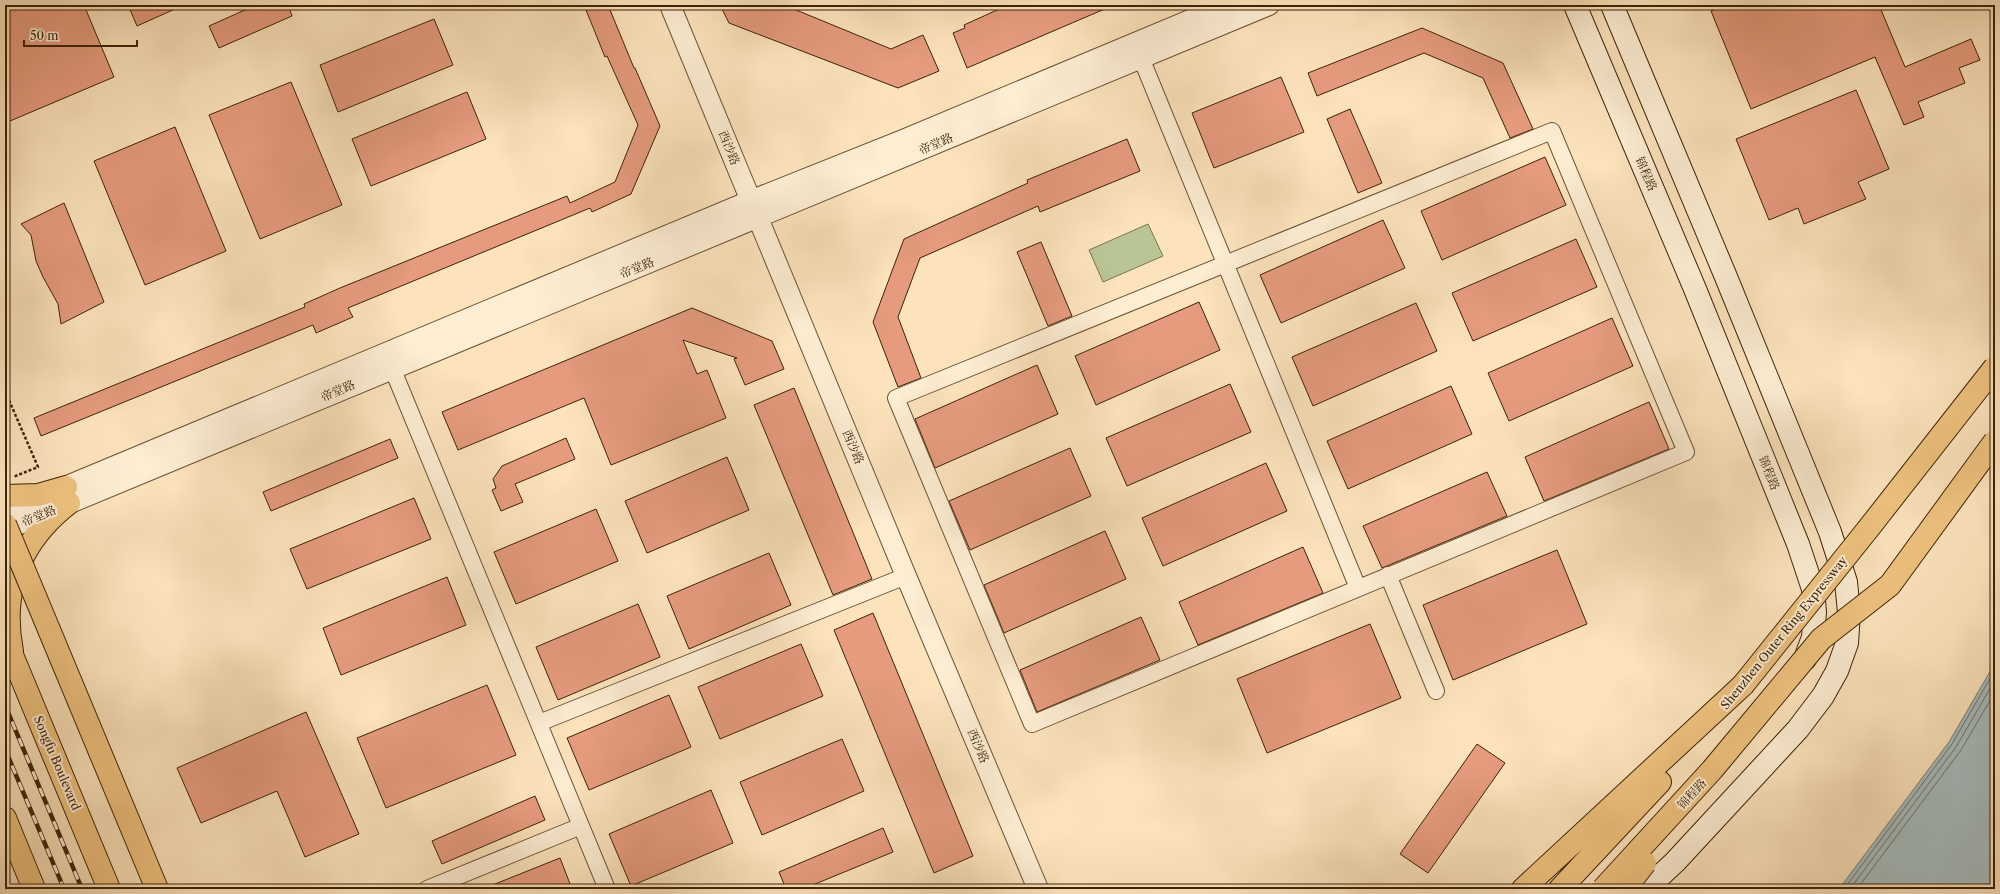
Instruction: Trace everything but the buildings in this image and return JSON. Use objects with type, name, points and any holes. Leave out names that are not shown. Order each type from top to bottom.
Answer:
[{"type":"main road","name":"锦程路","points":[[1575,5],[1695,289],[1798,544],[1813,590],[1815,612],[1813,637],[1806,658],[1795,677],[1772,708],[1651,839],[1596,889]]},
{"type":"main road","points":[[1612,5],[1726,276],[1830,532],[1846,582],[1849,612],[1847,643],[1837,671],[1819,701],[1798,729],[1767,763],[1675,862],[1646,889]]},
{"type":"main road","name":"Shenzhen Outer Ring Expressway","points":[[1560,889],[1632,813],[1743,685],[1864,535],[1995,367]]},
{"type":"main road","points":[[1625,889],[1767,705],[1821,638],[1890,585],[1995,441]]},
{"type":"main road","points":[[8,487],[38,495],[68,495]]},
{"type":"main road","points":[[17,668],[9,636],[8,619],[9,603],[16,571],[32,540],[68,495]]},
{"type":"main road","points":[[5,524],[157,889]]},
{"type":"main road","name":"Songfu Boulevard","points":[[5,638],[110,889]]},
{"type":"main road","points":[[1524,889],[1602,818],[1743,685]]},
{"type":"main road","points":[[1603,889],[1706,776],[1767,705]]},
{"type":"main road","points":[[5,818],[34,889]]},
{"type":"street","name":"西沙路","points":[[670,5],[906,576],[1038,889]]},
{"type":"street","name":"帝堂路","points":[[1138,51],[1226,5]]},
{"type":"street","name":"帝堂路","points":[[5,530],[68,495],[389,361],[1138,51],[1269,5]]},
{"type":"street","points":[[1138,51],[1358,588]]},
{"type":"street","points":[[1552,131],[1686,452],[1032,724],[896,398],[1226,265],[1552,131]]},
{"type":"street","points":[[389,361],[607,889]]},
{"type":"street","name":"帝堂路","points":[[5,512],[68,495]]},
{"type":"street","points":[[1388,575],[1436,691]]},
{"type":"street","points":[[539,723],[906,576]]},
{"type":"street","points":[[427,889],[581,826]]},
{"type":"path","points":[[5,391],[38,467],[8,487]]},
{"type":"green space","points":[[1148,224],[1163,256],[1103,282],[1089,250]]},
{"type":"water","points":[[1995,663],[1995,889],[1839,889],[1949,742]]},
{"type":"railway","points":[[5,705],[82,889]]},
{"type":"railway","points":[[5,749],[64,889]]}]
